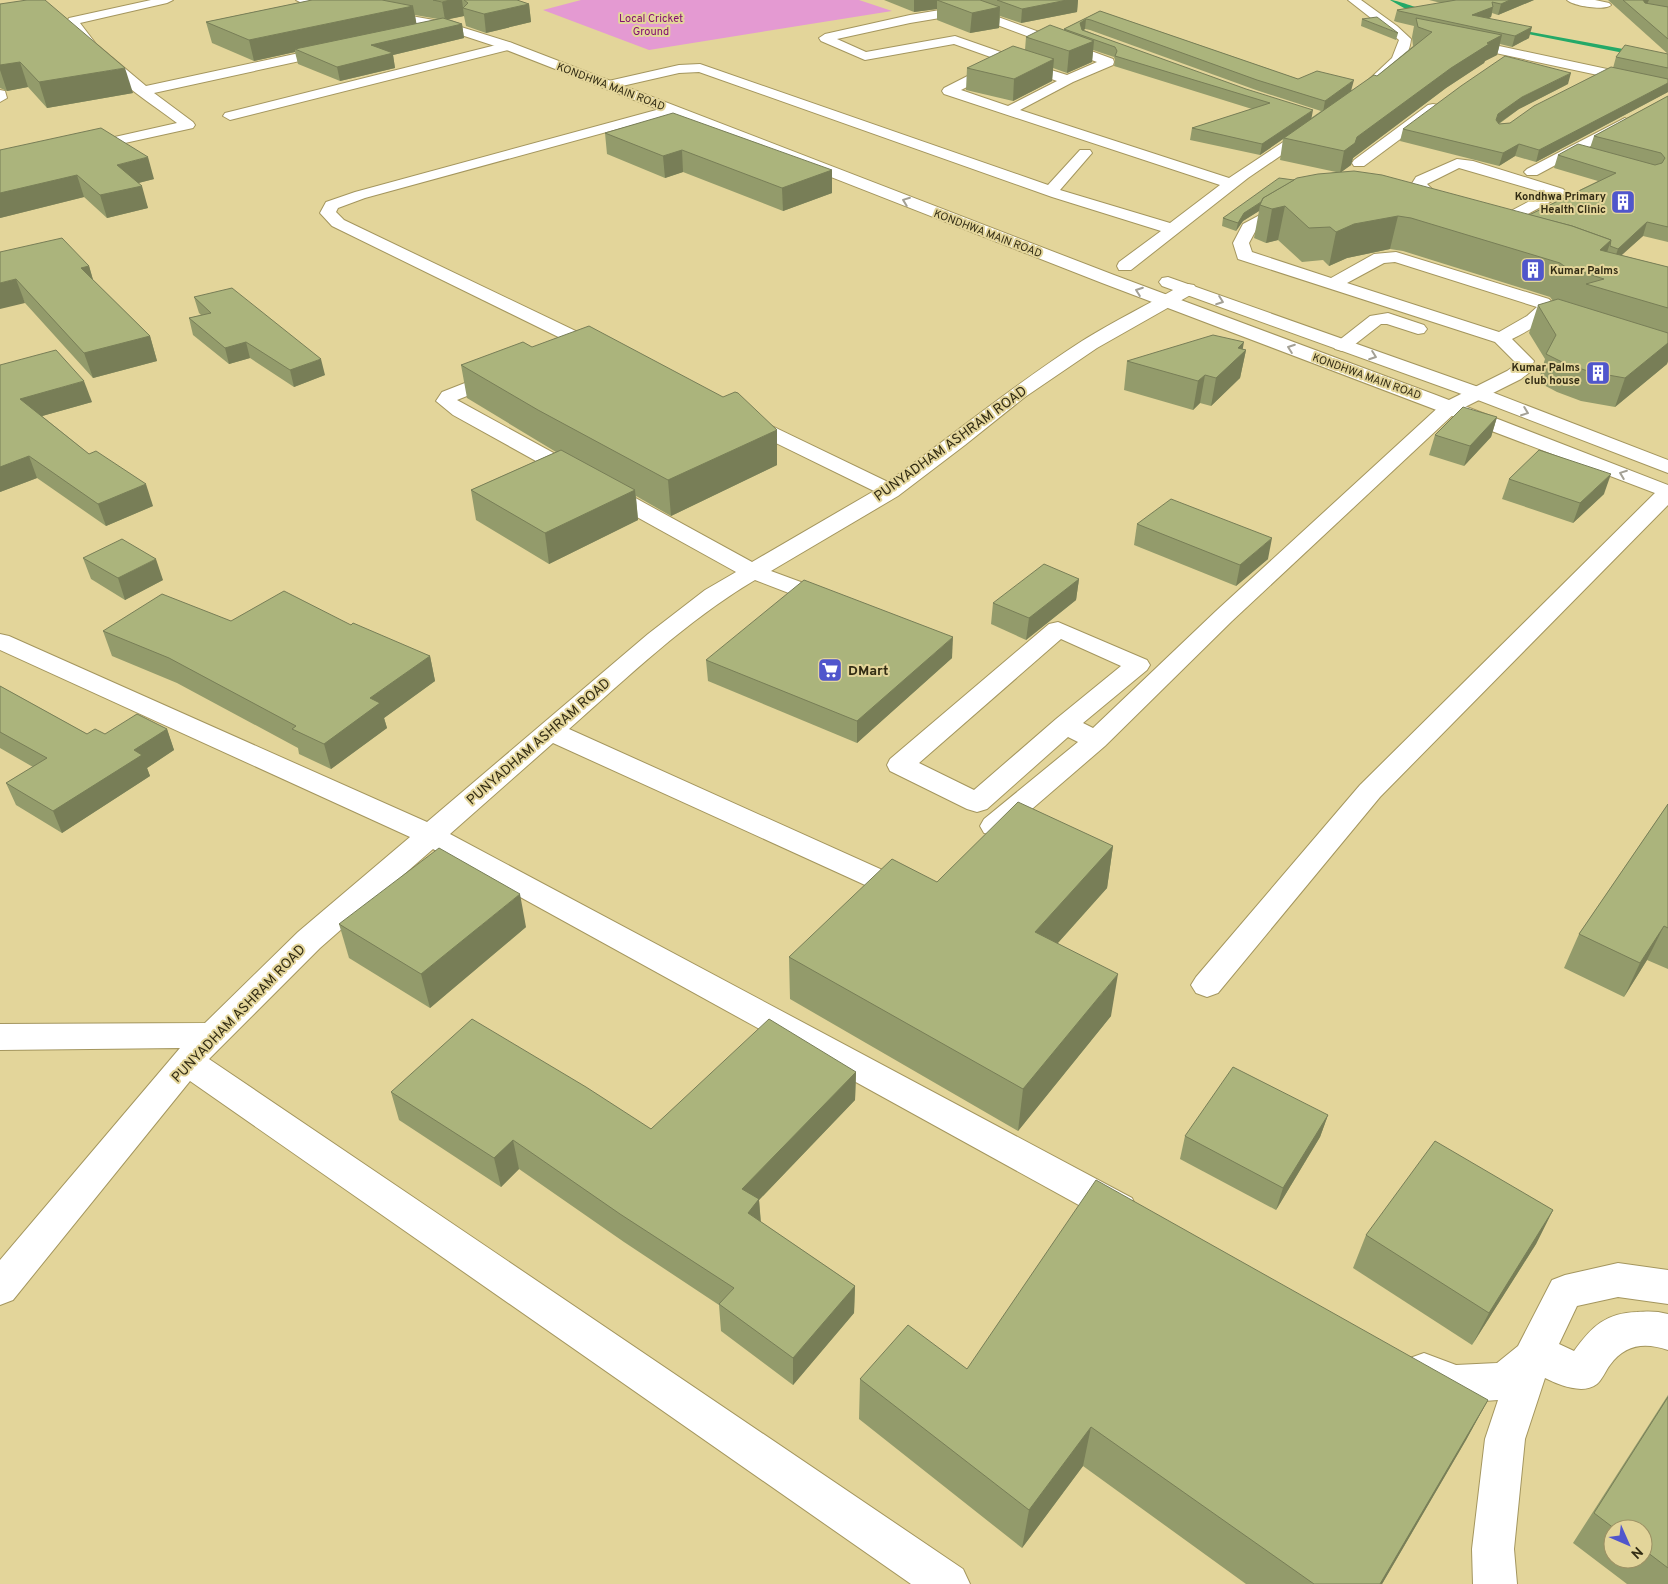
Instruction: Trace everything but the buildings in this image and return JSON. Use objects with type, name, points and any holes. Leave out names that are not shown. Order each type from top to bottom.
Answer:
[{"type":"street","points":[[66,152],[188,125],[143,91],[87,43],[73,21],[166,0]]},
{"type":"street","name":"KONDHWA MAIN ROAD","points":[[302,0],[445,26],[508,46],[672,110],[1177,295],[1450,407],[1668,492]]},
{"type":"street","name":"KONDHWA MAIN ROAD","points":[[359,0],[463,22],[562,52]]},
{"type":"street","points":[[1354,0],[1362,8],[1395,28],[1405,39],[1405,49],[1395,62],[1361,92]]},
{"type":"street","points":[[1572,0],[1606,5]]},
{"type":"street","points":[[924,12],[976,2]]},
{"type":"street","points":[[955,40],[865,56],[825,38],[947,12],[975,13],[1108,62],[1067,80],[1008,111]]},
{"type":"street","points":[[416,33],[463,22]]},
{"type":"street","points":[[916,24],[1026,66]]},
{"type":"street","points":[[1395,28],[1413,32]]},
{"type":"street","points":[[1450,39],[1668,86]]},
{"type":"street","points":[[230,116],[508,46]]},
{"type":"street","points":[[143,91],[348,47]]},
{"type":"street","points":[[1499,63],[1514,52]]},
{"type":"street","points":[[1010,60],[949,91],[1008,111],[1237,180],[1263,178]]},
{"type":"street","name":"KONDHWA MAIN ROAD","points":[[608,68],[663,90]]},
{"type":"street","points":[[609,85],[679,69],[700,68],[1051,191],[1172,229],[1237,180],[1302,137],[1325,119]]},
{"type":"street","points":[[1042,71],[1067,80]]},
{"type":"street","points":[[1583,84],[1606,72]]},
{"type":"street","points":[[1359,163],[1445,99]]},
{"type":"street","points":[[561,355],[579,350],[611,356],[338,223],[328,213],[332,206],[360,195],[672,110]]},
{"type":"street","points":[[1532,172],[1638,114]]},
{"type":"street","points":[[1572,150],[1590,155]]},
{"type":"street","points":[[1051,191],[1085,153]]},
{"type":"street","points":[[1415,204],[1461,211],[1431,196],[1419,185],[1421,180],[1457,163],[1558,192],[1497,225]]},
{"type":"street","points":[[994,826],[1096,740],[1224,616],[1450,407],[1514,375],[1523,368],[1524,362],[1520,356],[1507,347],[1501,338],[1244,255],[1241,242],[1249,227],[1284,206],[1302,202]]},
{"type":"street","name":"KONDHWA MAIN ROAD","points":[[1172,229],[1120,264],[1147,274],[1177,295],[1342,345],[1668,466]]},
{"type":"street","points":[[1333,284],[1380,258],[1385,256],[1396,257],[1543,303],[1546,306],[1545,310],[1538,315],[1501,338]]},
{"type":"street","name":"PUNYADHAM ASHRAM ROAD","points":[[0,1288],[188,1061],[310,940],[657,639],[713,595],[890,491],[958,441],[1018,393],[1090,344],[1177,295]]},
{"type":"street","points":[[1538,315],[1557,321]]},
{"type":"street","points":[[1342,345],[1376,320],[1388,318],[1430,333]]},
{"type":"street","points":[[517,370],[449,396],[446,401],[494,430],[751,571],[852,609]]},
{"type":"street","points":[[728,412],[890,491]]},
{"type":"street","points":[[1208,984],[1370,791],[1668,492]]},
{"type":"street","points":[[1058,629],[1138,665],[1065,726],[977,803],[900,765],[1058,629]]},
{"type":"street","points":[[0,640],[430,835],[1150,1226]]},
{"type":"street","points":[[1065,726],[1096,740]]},
{"type":"street","points":[[550,731],[914,895]]},
{"type":"street","points":[[0,1037],[214,1035]]},
{"type":"street","points":[[188,1061],[948,1584]]},
{"type":"street","points":[[1495,1584],[1493,1549],[1505,1439],[1534,1355],[1566,1292],[1618,1280],[1668,1287]]},
{"type":"street","points":[[1534,1355],[1560,1366],[1583,1371],[1598,1350],[1620,1330],[1656,1328],[1668,1332]]},
{"type":"street","points":[[1400,1362],[1456,1384],[1504,1381],[1534,1355]]},
{"type":"green space","name":"Local Cricket Ground","points":[[581,0],[859,0],[892,11],[649,50],[543,10]]},
{"type":"waterway","points":[[1392,0],[1406,7],[1423,11]]},
{"type":"waterway","points":[[1515,30],[1634,53]]},
{"type":"place","name":"Kondhwa Primary Health Clinic","points":[[1623,202]]},
{"type":"place","name":"Kumar Palms","points":[[1533,270]]},
{"type":"place","name":"Kumar Palms club house","points":[[1598,373]]},
{"type":"place","name":"DMart","points":[[830,670]]}]
